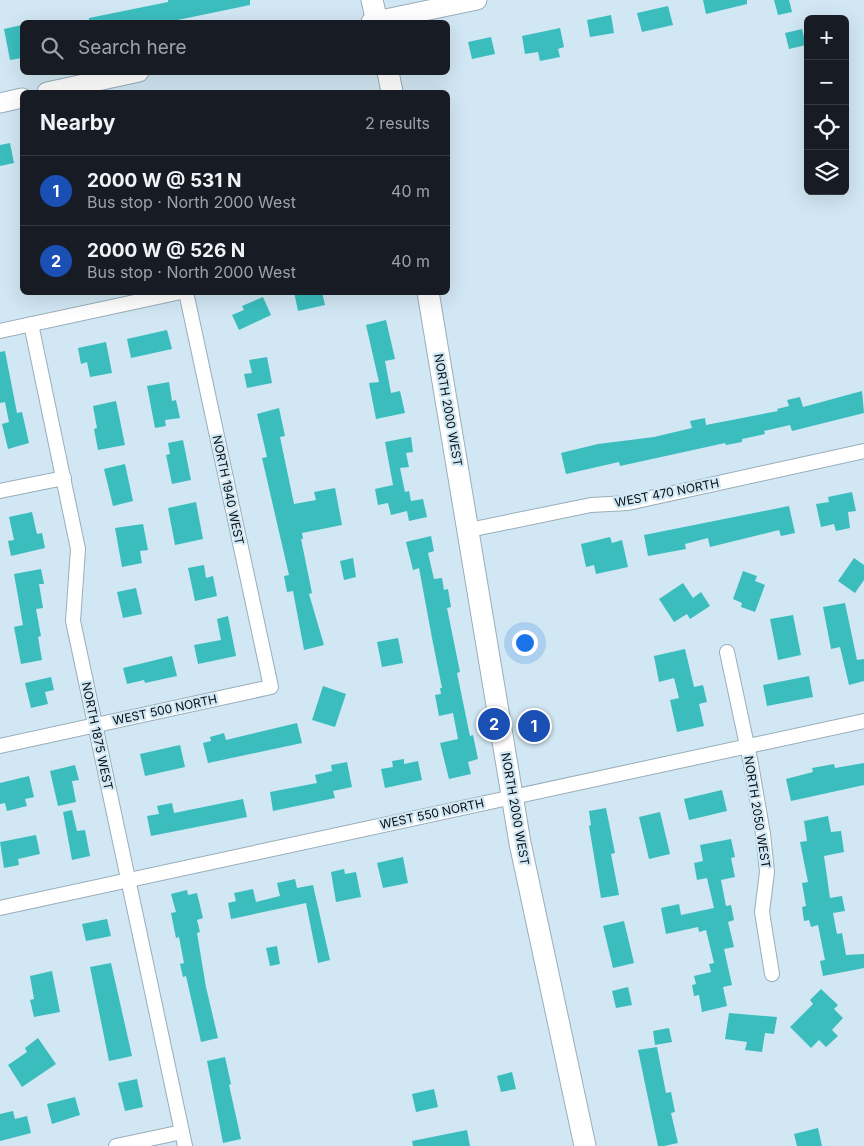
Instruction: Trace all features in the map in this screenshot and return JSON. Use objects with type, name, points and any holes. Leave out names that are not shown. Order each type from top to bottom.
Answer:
[{"type":"main road","points":[[372,0],[375,20]]},
{"type":"main road","points":[[384,20],[477,0]]},
{"type":"main road","points":[[56,90],[125,75]]},
{"type":"main road","points":[[389,75],[392,90]]},
{"type":"main road","points":[[0,103],[20,98]]},
{"type":"main road","name":"NORTH 2000 WEST","points":[[429,295],[520,842],[585,1146]]},
{"type":"street","points":[[0,331],[167,295]]},
{"type":"street","name":"NORTH 1940 WEST","points":[[187,295],[271,687]]},
{"type":"street","name":"NORTH 1875 WEST","points":[[31,324],[78,549],[73,621],[183,1139]]},
{"type":"street","name":"WEST 470 NORTH","points":[[469,530],[591,505],[628,503],[864,451]]},
{"type":"street","points":[[0,491],[64,478]]},
{"type":"street","name":"NORTH 2050 WEST","points":[[727,652],[747,746],[765,853],[767,872],[762,912],[772,974]]},
{"type":"street","name":"WEST 500 NORTH","points":[[0,746],[271,687]]},
{"type":"street","name":"WEST 550 NORTH","points":[[0,908],[864,721]]},
{"type":"street","points":[[116,1146],[183,1139]]},
{"type":"building","points":[[168,0],[250,0],[250,5],[178,20],[89,20],[89,18],[168,2]]},
{"type":"building","points":[[703,0],[747,0],[747,4],[706,14]]},
{"type":"building","points":[[774,0],[789,0],[792,12],[778,15]]},
{"type":"building","points":[[668,6],[673,25],[642,32],[637,13]]},
{"type":"building","points":[[611,15],[614,33],[590,37],[587,20]]},
{"type":"building","points":[[20,25],[20,58],[10,60],[4,29]]},
{"type":"building","points":[[560,28],[564,47],[558,49],[560,57],[540,61],[538,52],[525,54],[522,36]]},
{"type":"building","points":[[802,29],[804,45],[789,49],[785,33]]},
{"type":"building","points":[[491,37],[495,54],[472,59],[468,42]]},
{"type":"building","points":[[10,143],[14,163],[0,166],[0,145]]},
{"type":"building","points":[[295,295],[323,295],[325,305],[298,311]]},
{"type":"building","points":[[263,297],[271,315],[239,330],[232,315],[244,310],[242,306]]},
{"type":"building","points":[[386,320],[395,359],[385,361],[391,393],[400,391],[405,413],[376,419],[369,383],[379,382],[366,325]]},
{"type":"building","points":[[167,330],[172,349],[131,358],[127,339]]},
{"type":"building","points":[[106,342],[112,373],[90,377],[87,362],[81,364],[78,348]]},
{"type":"building","points":[[5,351],[17,413],[22,412],[29,443],[8,449],[2,424],[9,422],[5,402],[0,403],[0,352]]},
{"type":"building","points":[[267,357],[272,383],[247,388],[244,374],[252,373],[249,360]]},
{"type":"building","points":[[169,382],[172,401],[176,400],[180,418],[165,420],[166,426],[155,428],[147,386]]},
{"type":"building","points":[[862,391],[864,413],[792,431],[790,425],[764,431],[765,434],[742,439],[742,442],[726,445],[725,443],[620,466],[619,462],[566,474],[561,453],[598,444],[654,437],[692,428],[690,421],[705,418],[706,425],[778,411],[777,409],[789,406],[787,400],[800,397],[803,407]]},
{"type":"building","points":[[116,401],[125,445],[98,450],[94,429],[97,428],[93,406]]},
{"type":"building","points":[[279,408],[285,436],[280,437],[294,504],[316,500],[314,492],[335,488],[342,525],[302,533],[303,539],[301,539],[312,593],[309,594],[324,645],[304,650],[293,591],[287,592],[284,576],[289,575],[262,458],[267,457],[257,414]]},
{"type":"building","points":[[411,437],[413,452],[406,453],[409,467],[400,468],[405,492],[409,491],[411,501],[423,499],[427,517],[409,521],[407,511],[391,515],[388,503],[378,505],[375,489],[393,485],[385,442]]},
{"type":"building","points":[[183,440],[191,480],[172,484],[166,455],[170,454],[168,443]]},
{"type":"building","points":[[125,464],[133,501],[113,506],[104,469]]},
{"type":"building","points":[[852,492],[856,511],[848,512],[850,528],[836,531],[834,524],[821,527],[816,504],[829,502],[828,497]]},
{"type":"building","points":[[196,502],[203,539],[175,545],[168,508]]},
{"type":"building","points":[[789,506],[795,533],[781,536],[779,530],[710,547],[708,538],[685,544],[686,549],[648,556],[644,535]]},
{"type":"building","points":[[32,512],[37,534],[42,533],[45,548],[11,556],[8,541],[14,540],[9,517]]},
{"type":"building","points":[[143,524],[148,550],[140,551],[142,563],[122,567],[115,528]]},
{"type":"building","points":[[431,536],[434,551],[428,553],[434,579],[442,578],[444,590],[448,589],[451,607],[447,608],[460,672],[457,673],[470,736],[473,735],[478,759],[468,762],[471,774],[449,779],[440,743],[458,739],[453,713],[439,716],[435,695],[441,694],[440,688],[442,688],[419,568],[413,570],[406,542]]},
{"type":"building","points":[[610,537],[612,543],[622,540],[628,567],[596,574],[594,565],[586,567],[581,544]]},
{"type":"building","points":[[353,558],[356,577],[344,580],[340,561]]},
{"type":"building","points":[[854,558],[864,565],[864,580],[855,593],[838,581]]},
{"type":"building","points":[[204,565],[206,578],[213,576],[217,596],[195,601],[188,568]]},
{"type":"building","points":[[41,569],[44,584],[39,584],[43,608],[36,609],[41,636],[38,637],[42,660],[21,664],[14,627],[23,625],[14,574]]},
{"type":"building","points":[[743,571],[757,576],[755,581],[765,585],[755,612],[741,607],[742,603],[733,599]]},
{"type":"building","points":[[683,583],[693,598],[701,592],[710,606],[690,619],[687,614],[674,622],[659,599]]},
{"type":"building","points":[[136,588],[142,614],[123,618],[117,592]]},
{"type":"building","points":[[845,603],[857,660],[864,659],[864,681],[849,685],[840,647],[831,649],[823,607]]},
{"type":"building","points":[[793,615],[801,655],[778,660],[770,619]]},
{"type":"building","points":[[228,616],[236,656],[198,664],[194,645],[221,640],[217,619]]},
{"type":"building","points":[[398,638],[403,663],[382,667],[377,642]]},
{"type":"building","points":[[685,649],[694,687],[703,685],[707,702],[699,704],[704,726],[677,732],[670,700],[679,698],[674,678],[659,682],[654,656]]},
{"type":"building","points":[[172,656],[177,676],[145,683],[144,680],[127,684],[123,668]]},
{"type":"building","points":[[809,676],[813,697],[767,706],[763,685]]},
{"type":"building","points":[[51,677],[54,690],[45,692],[48,704],[31,708],[25,683]]},
{"type":"building","points":[[323,686],[346,694],[335,727],[312,720]]},
{"type":"building","points":[[297,723],[302,743],[208,763],[203,743],[211,741],[210,737],[224,733],[226,740]]},
{"type":"building","points":[[180,745],[185,767],[145,776],[140,754]]},
{"type":"building","points":[[404,759],[404,764],[418,761],[422,780],[385,788],[381,769],[393,767],[392,761]]},
{"type":"building","points":[[347,762],[352,787],[333,791],[335,798],[273,811],[270,792],[317,783],[315,775],[332,771],[331,765]]},
{"type":"building","points":[[864,763],[864,785],[791,801],[786,779],[813,772],[812,768],[834,764],[835,768]]},
{"type":"building","points":[[75,765],[79,780],[72,781],[76,802],[58,806],[50,771]]},
{"type":"building","points":[[29,776],[34,797],[25,799],[27,806],[7,811],[5,803],[0,804],[0,783]]},
{"type":"building","points":[[722,790],[727,811],[689,820],[684,799]]},
{"type":"building","points":[[243,799],[247,817],[151,836],[147,816],[159,814],[157,806],[172,803],[174,813]]},
{"type":"building","points":[[606,808],[615,853],[611,854],[619,895],[601,898],[589,826],[591,825],[589,811]]},
{"type":"building","points":[[72,810],[77,831],[85,830],[90,856],[72,860],[63,812]]},
{"type":"building","points":[[660,812],[670,854],[649,859],[639,817]]},
{"type":"building","points":[[828,816],[831,832],[841,831],[844,852],[824,856],[830,898],[842,896],[845,911],[833,913],[837,934],[842,933],[846,955],[864,954],[864,968],[823,976],[820,961],[825,960],[818,925],[811,927],[809,920],[804,921],[802,907],[806,906],[802,883],[808,882],[800,842],[807,841],[804,821]]},
{"type":"building","points":[[36,835],[40,854],[18,859],[19,865],[4,868],[0,842]]},
{"type":"building","points":[[731,839],[735,857],[731,858],[735,877],[721,880],[726,906],[731,905],[734,920],[728,922],[734,947],[724,949],[732,985],[723,987],[727,1006],[702,1012],[699,995],[694,996],[692,985],[696,984],[694,976],[711,972],[709,964],[714,963],[706,930],[699,932],[698,927],[666,934],[661,908],[679,904],[681,915],[714,908],[707,878],[697,880],[694,863],[703,861],[700,845]]},
{"type":"building","points":[[403,857],[408,883],[383,888],[377,863]]},
{"type":"building","points":[[344,869],[345,874],[356,872],[361,897],[336,902],[331,872]]},
{"type":"building","points":[[295,879],[297,888],[313,885],[330,960],[318,963],[306,903],[231,919],[228,903],[236,901],[234,893],[253,889],[256,902],[280,896],[277,883]]},
{"type":"building","points":[[187,890],[188,895],[197,893],[203,918],[197,920],[200,932],[197,933],[206,987],[218,1038],[201,1042],[186,976],[183,977],[180,964],[184,963],[179,937],[176,938],[171,913],[176,912],[171,894]]},
{"type":"building","points":[[107,919],[111,936],[86,941],[82,924]]},
{"type":"building","points":[[624,921],[634,963],[613,968],[603,926]]},
{"type":"building","points":[[277,946],[280,964],[270,966],[266,948]]},
{"type":"building","points":[[111,963],[132,1056],[109,1061],[90,967]]},
{"type":"building","points":[[52,971],[60,1012],[34,1017],[30,1000],[34,999],[30,976]]},
{"type":"building","points":[[628,987],[632,1005],[616,1008],[612,991]]},
{"type":"building","points":[[821,989],[838,1005],[834,1009],[843,1018],[832,1030],[838,1036],[826,1047],[819,1040],[811,1048],[790,1027],[813,1004],[810,1000]]},
{"type":"building","points":[[729,1013],[777,1017],[774,1034],[765,1033],[762,1052],[745,1050],[747,1042],[725,1039]]},
{"type":"building","points":[[669,1028],[672,1042],[655,1045],[653,1031]]},
{"type":"building","points":[[38,1038],[56,1064],[22,1087],[8,1065],[27,1052],[25,1048]]},
{"type":"building","points":[[657,1047],[666,1093],[671,1092],[675,1112],[671,1113],[678,1143],[664,1146],[658,1146],[638,1050]]},
{"type":"building","points":[[225,1057],[241,1139],[223,1143],[207,1061]]},
{"type":"building","points":[[512,1072],[516,1089],[501,1092],[497,1076]]},
{"type":"building","points":[[137,1079],[143,1107],[125,1111],[118,1083]]},
{"type":"building","points":[[434,1089],[438,1107],[416,1112],[412,1094]]},
{"type":"building","points":[[75,1097],[80,1115],[52,1124],[47,1104]]},
{"type":"building","points":[[13,1111],[15,1119],[27,1116],[31,1133],[0,1141],[0,1114]]},
{"type":"building","points":[[818,1128],[822,1146],[797,1146],[794,1134]]},
{"type":"building","points":[[467,1130],[470,1146],[413,1146],[412,1141]]},
{"type":"place","name":"2000 W @ 526 N","points":[[494,724]]},
{"type":"place","name":"2000 W @ 531 N","points":[[534,726]]}]
